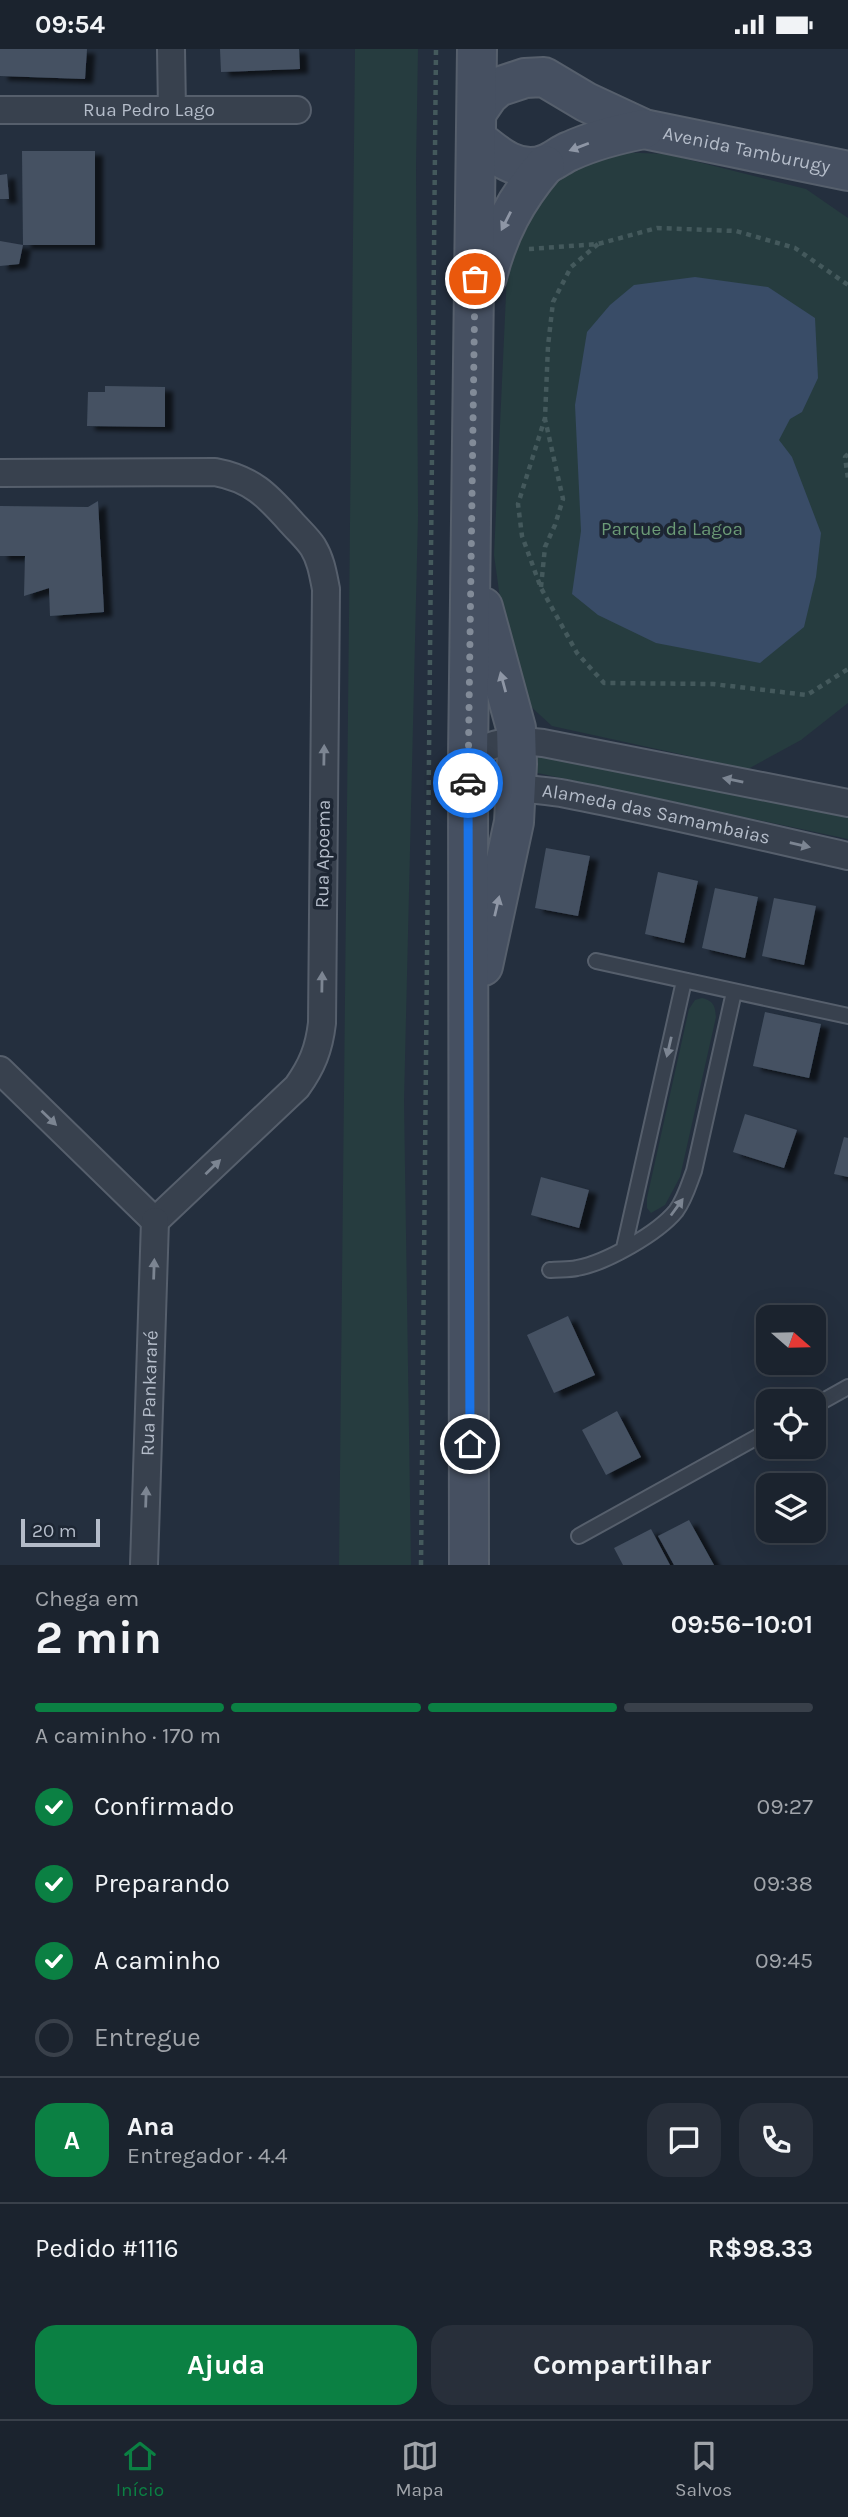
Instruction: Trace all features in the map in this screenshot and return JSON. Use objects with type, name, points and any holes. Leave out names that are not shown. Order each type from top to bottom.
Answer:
[{"type":"main road","points":[[470,1565],[468,764],[477,49]]},
{"type":"main road","name":"Avenida Tamburugy","points":[[477,126],[488,96],[498,87],[525,78],[533,63],[586,102],[644,129],[848,170]]},
{"type":"main road","points":[[477,126],[499,157],[526,167],[545,165]]},
{"type":"main road","name":"Avenida Tamburugy","points":[[545,165],[592,142],[644,129]]},
{"type":"main road","points":[[474,331],[493,251],[503,226],[518,199],[545,165]]},
{"type":"main road","points":[[467,1044],[509,852],[517,786],[517,741],[471,557]]},
{"type":"street","points":[[172,49],[172,110]]},
{"type":"street","name":"Rua Pedro Lago","points":[[0,110],[297,110]]},
{"type":"street","name":"Rua Apoema","points":[[0,473],[215,473],[236,476],[269,498],[312,546],[322,566],[326,589],[319,1046],[311,1067],[297,1087],[155,1221]]},
{"type":"street","points":[[468,764],[494,743],[543,743],[848,803]]},
{"type":"street","name":"Alameda das Samambaias","points":[[468,764],[484,781],[565,794],[848,856]]},
{"type":"street","points":[[0,1070],[155,1221]]},
{"type":"street","name":"Rua Pankararé","points":[[144,1565],[155,1221]]},
{"type":"lane","points":[[596,961],[848,1016]]},
{"type":"lane","points":[[624,1248],[684,981]]},
{"type":"lane","points":[[550,1270],[577,1268],[599,1262],[662,1224],[677,1209],[688,1190],[734,992]]},
{"type":"lane","points":[[826,1399],[848,1387]]},
{"type":"lane","points":[[579,1536],[756,1438]]},
{"type":"path","points":[[421,1565],[436,49]]},
{"type":"path","points":[[493,251],[598,244],[657,228],[736,231],[795,248],[848,285]]},
{"type":"path","points":[[541,588],[545,547],[563,499],[545,418],[553,302],[571,267],[598,244]]},
{"type":"path","points":[[545,418],[517,503],[522,536],[541,588],[578,653],[604,683],[713,684],[807,695],[848,669]]},
{"type":"path","points":[[848,454],[845,457],[848,479]]},
{"type":"green space","points":[[355,49],[418,49],[418,516],[404,1101],[411,1565],[339,1565]]},
{"type":"green space","name":"Parque da Lagoa","points":[[616,152],[666,154],[806,189],[848,218],[848,703],[801,740],[748,769],[552,726],[528,704],[500,598],[494,555],[507,273],[530,205],[556,175]]},
{"type":"green space","points":[[537,754],[848,818],[848,839],[533,772],[528,755]]},
{"type":"green space","points":[[702,998],[713,1005],[716,1017],[680,1177],[665,1205],[651,1213],[647,1208],[647,1198],[689,1009],[695,1000]]},
{"type":"water","points":[[695,277],[768,287],[815,318],[818,378],[802,412],[790,419],[779,440],[792,457],[821,533],[816,577],[804,627],[760,663],[656,643],[598,615],[572,594],[581,531],[575,405],[587,332],[610,305],[634,285]]},
{"type":"building","points":[[0,49],[87,49],[85,79],[0,76]]},
{"type":"building","points":[[220,49],[299,49],[300,69],[221,72]]},
{"type":"building","points":[[22,151],[95,151],[95,245],[23,245]]},
{"type":"building","points":[[7,174],[9,199],[0,199],[0,175]]},
{"type":"building","points":[[0,241],[23,245],[19,264],[0,266]]},
{"type":"building","points":[[105,386],[165,387],[165,427],[87,426],[88,392],[105,392]]},
{"type":"building","points":[[98,501],[104,612],[50,616],[49,588],[24,596],[25,556],[0,556],[0,506],[88,507]]},
{"type":"building","points":[[546,848],[590,856],[578,916],[535,908]]},
{"type":"building","points":[[658,872],[698,881],[684,943],[645,934]]},
{"type":"building","points":[[715,888],[758,897],[745,958],[702,948]]},
{"type":"building","points":[[774,898],[816,906],[804,965],[762,956]]},
{"type":"building","points":[[765,1012],[821,1024],[809,1078],[753,1066]]},
{"type":"building","points":[[745,1114],[797,1130],[784,1168],[733,1152]]},
{"type":"building","points":[[844,1137],[848,1138],[848,1177],[834,1174]]},
{"type":"building","points":[[541,1177],[589,1190],[579,1228],[531,1215]]},
{"type":"building","points":[[568,1316],[595,1375],[554,1393],[527,1335]]},
{"type":"building","points":[[617,1411],[641,1457],[606,1475],[582,1430]]},
{"type":"building","points":[[689,1520],[714,1565],[674,1565],[658,1536]]},
{"type":"building","points":[[651,1529],[670,1565],[623,1565],[614,1548]]},
{"type":"way so far","points":[[468,783],[475,279]]},
{"type":"route","points":[[468,783],[470,1444]]}]
